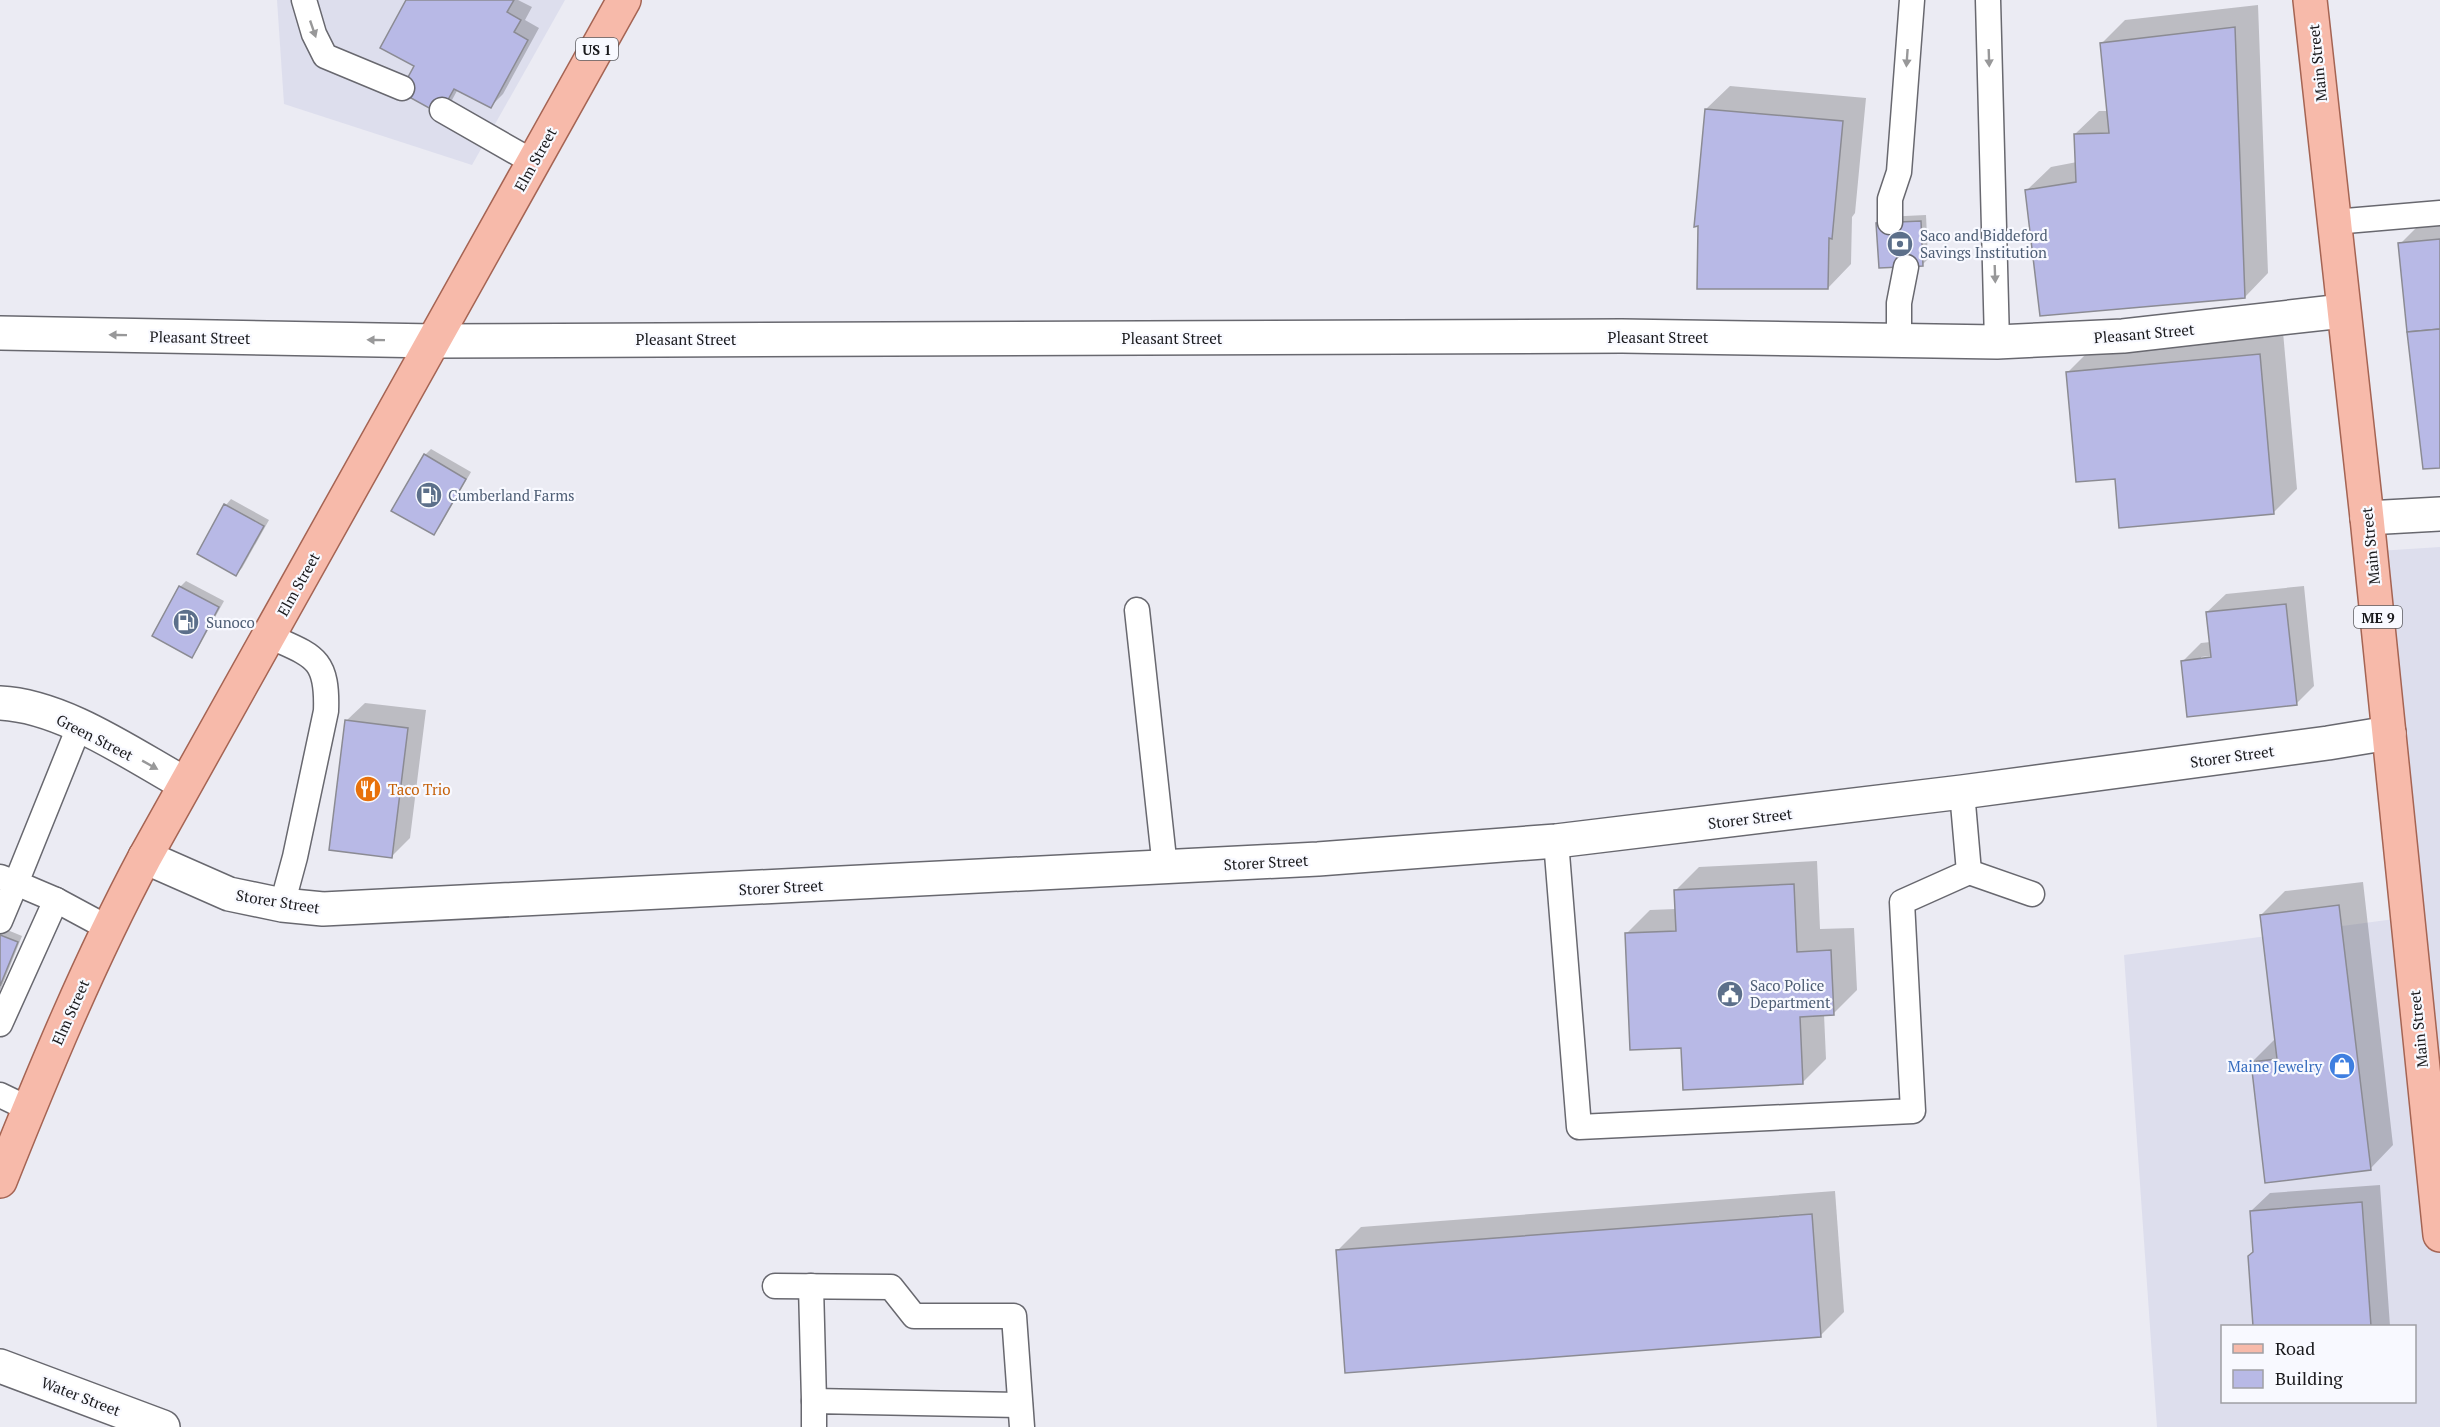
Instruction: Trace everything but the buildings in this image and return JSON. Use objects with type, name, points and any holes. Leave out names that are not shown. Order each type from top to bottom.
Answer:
[{"type":"main road","name":"Elm Street","points":[[0,1181],[51,1054],[108,928],[145,857],[624,0]]},
{"type":"main road","name":"Main Street","points":[[2310,0],[2367,518],[2440,1235]]},
{"type":"street","name":"Pleasant Street","points":[[0,333],[434,341],[1598,336],[1997,342],[2123,336],[2343,311]]},
{"type":"street","points":[[2367,518],[2440,514]]},
{"type":"street","name":"Green Street","points":[[0,703],[38,710],[79,727],[185,784]]},
{"type":"street","name":"Storer Street","points":[[145,857],[229,894],[282,905],[323,909],[1165,868],[1557,841],[1962,792],[2389,733]]},
{"type":"street","name":"Water Street","points":[[0,1366],[160,1426]]},
{"type":"lane","points":[[304,0],[314,34],[325,56],[405,82]]},
{"type":"lane","points":[[1898,222],[1905,202],[1899,172],[1912,0]]},
{"type":"lane","points":[[1988,0],[1997,342]]},
{"type":"lane","points":[[446,104],[492,138],[533,162]]},
{"type":"lane","points":[[2334,222],[2440,213]]},
{"type":"lane","points":[[1898,268],[1899,339]]},
{"type":"lane","points":[[1137,610],[1165,868]]},
{"type":"lane","points":[[269,636],[312,656],[323,672],[326,692],[326,711],[295,857],[282,905]]},
{"type":"lane","points":[[0,921],[8,880],[79,727]]},
{"type":"lane","points":[[1962,792],[1969,872]]},
{"type":"lane","points":[[1557,841],[1579,1127],[1913,1111],[1902,902],[1969,872],[2032,894]]},
{"type":"lane","points":[[8,880],[56,900],[108,928]]},
{"type":"lane","points":[[0,1024],[56,900]]},
{"type":"lane","points":[[0,1095],[29,1109]]},
{"type":"lane","points":[[775,1286],[891,1287],[914,1316],[1014,1316],[1021,1416],[814,1401]]},
{"type":"lane","points":[[811,1286],[814,1427]]},
{"type":"shaded area","points":[[277,0],[565,0],[472,165],[284,104]]},
{"type":"shaded area","points":[[2440,547],[2440,1427],[2157,1427],[2124,955],[2417,916],[2378,551]]},
{"type":"place","name":"Saco and Biddeford Savings Institution","points":[[1900,244]]},
{"type":"place","name":"Cumberland Farms","points":[[429,495]]},
{"type":"place","name":"Sunoco","points":[[186,622]]},
{"type":"place","name":"Taco Trio","points":[[368,789]]},
{"type":"place","name":"Saco Police Department","points":[[1730,994]]},
{"type":"place","name":"Maine Jewelry","points":[[2342,1066]]}]
